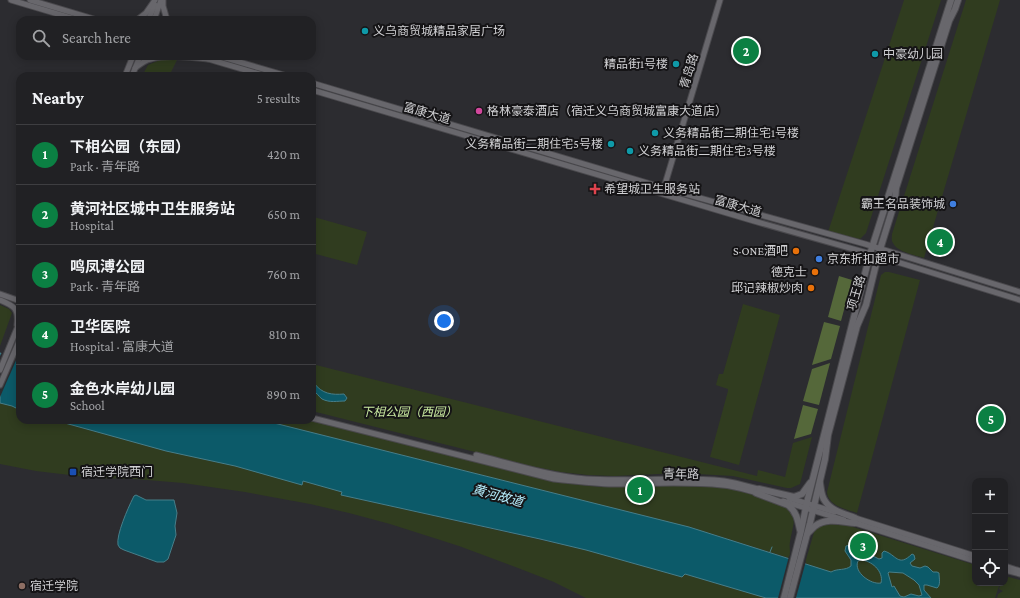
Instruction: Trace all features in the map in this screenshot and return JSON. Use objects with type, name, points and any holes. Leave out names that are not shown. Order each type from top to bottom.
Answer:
[{"type":"main road","name":"项王路","points":[[804,533],[806,505],[872,246],[951,0]]},
{"type":"main road","name":"项王路","points":[[790,598],[804,533],[813,508],[820,480],[828,435],[857,326],[866,305],[878,256],[895,201],[896,188],[949,21],[958,0]]},
{"type":"main road","points":[[758,491],[794,497],[802,494],[813,479]]},
{"type":"main road","points":[[820,480],[822,495],[825,502],[833,509],[855,521]]},
{"type":"main road","points":[[758,491],[792,508],[804,533],[816,525],[827,521],[855,521]]},
{"type":"main road","name":"项王路","points":[[784,598],[798,557]]},
{"type":"street","points":[[11,0],[65,16]]},
{"type":"street","points":[[30,0],[84,16]]},
{"type":"street","points":[[142,16],[156,0]]},
{"type":"street","points":[[150,16],[156,0]]},
{"type":"street","points":[[156,16],[162,0]]},
{"type":"street","points":[[162,0],[166,16]]},
{"type":"street","name":"青岛路","points":[[662,194],[720,0]]},
{"type":"street","points":[[127,72],[131,60]]},
{"type":"street","points":[[134,72],[138,60]]},
{"type":"street","points":[[135,68],[148,60]]},
{"type":"street","points":[[211,60],[252,72]]},
{"type":"street","points":[[233,60],[273,72]]},
{"type":"street","name":"富康大道","points":[[316,84],[664,188],[872,246],[1020,292]]},
{"type":"street","name":"富康大道","points":[[316,91],[662,194],[878,256],[1020,300]]},
{"type":"street","points":[[0,294],[16,297]]},
{"type":"street","points":[[0,294],[16,300]]},
{"type":"street","points":[[0,299],[16,303]]},
{"type":"street","points":[[0,299],[14,307],[16,312]]},
{"type":"street","points":[[0,370],[16,332]]},
{"type":"street","points":[[0,385],[16,349]]},
{"type":"street","name":"青年路","points":[[316,417],[554,479],[609,484],[677,483],[723,485],[758,491],[972,555]]},
{"type":"street","name":"青年路","points":[[855,521],[972,560]]},
{"type":"street","points":[[1008,567],[1020,571]]},
{"type":"street","points":[[1008,571],[1020,574]]},
{"type":"green space","points":[[904,0],[941,0],[866,233],[860,239],[828,232]]},
{"type":"green space","points":[[966,0],[1000,0],[924,258],[898,249],[892,242],[892,234]]},
{"type":"green space","points":[[160,60],[177,60],[171,72],[144,72],[148,65]]},
{"type":"green space","points":[[316,218],[367,232],[357,265],[316,254]]},
{"type":"green space","points":[[885,272],[920,280],[857,513],[834,504],[828,497],[827,492],[881,275]]},
{"type":"green space","points":[[839,276],[852,280],[841,321],[828,317]]},
{"type":"green space","points":[[743,304],[780,315],[739,465],[710,457],[728,391],[728,389],[716,385],[719,374],[723,374]]},
{"type":"green space","points":[[0,305],[9,309],[12,313],[0,346]]},
{"type":"green space","points":[[824,322],[840,326],[831,359],[812,365]]},
{"type":"green space","points":[[830,363],[819,405],[803,401],[812,369]]},
{"type":"green space","name":"下相公园（西园）","points":[[316,365],[757,476],[758,470],[785,477],[793,443],[812,437],[800,484],[791,488],[733,476],[680,473],[614,476],[588,475],[561,472],[531,466],[316,412]]},
{"type":"green space","points":[[0,403],[16,408],[16,424],[68,424],[166,451],[235,466],[302,484],[303,481],[342,492],[341,495],[586,550],[682,577],[685,574],[766,598],[586,598],[554,582],[459,546],[390,524],[310,504],[245,492],[183,483],[135,479],[95,478],[36,471],[0,464]]},
{"type":"green space","points":[[803,405],[818,409],[811,434],[794,439]]},
{"type":"green space","points":[[316,421],[554,481],[572,484],[601,487],[686,485],[723,487],[746,492],[784,504],[792,512],[794,521],[789,558],[689,527],[278,424],[316,424]]},
{"type":"green space","points":[[837,522],[972,564],[972,586],[999,586],[995,598],[899,598],[805,563],[815,529],[820,525]]},
{"type":"green space","points":[[1008,577],[1020,580],[1020,598],[997,598],[998,594],[1003,591],[999,589],[1000,586],[1008,586]]},
{"type":"water","points":[[0,353],[16,358],[16,408],[0,403]]},
{"type":"water","points":[[316,386],[324,392],[331,394],[344,394],[347,398],[345,401],[328,401],[322,399],[316,393]]},
{"type":"water","name":"黄河故道","points":[[68,424],[278,424],[689,527],[831,572],[851,566],[851,560],[845,551],[846,546],[858,543],[871,551],[873,556],[879,559],[882,558],[882,553],[884,551],[900,560],[907,558],[912,554],[914,555],[915,559],[910,563],[912,566],[920,568],[925,566],[933,572],[939,573],[939,583],[937,588],[924,585],[924,590],[931,598],[766,598],[685,574],[682,577],[586,550],[341,495],[342,492],[303,481],[302,485],[235,466],[166,451]],"holes":[[[864,560],[879,570],[881,574],[881,583],[872,582],[860,573],[857,565],[858,561]],[[888,573],[903,573],[919,585],[922,595],[919,596],[911,594],[904,597],[900,596],[894,586],[892,587]]]},
{"type":"water","points":[[136,495],[146,500],[174,500],[177,513],[175,526],[176,535],[168,559],[164,562],[157,562],[124,550],[118,545],[119,535],[128,508]]},
{"type":"pier","points":[[2,352],[16,356],[16,361],[0,397],[0,356]]},
{"type":"pier","points":[[789,556],[806,561],[796,598],[778,598]]},
{"type":"waterway","points":[[770,552],[772,547]]},
{"type":"place","name":"义乌商贸城精品家居广场","points":[[365,31]]},
{"type":"place","name":"黄河社区城中卫生服务站","points":[[746,51]]},
{"type":"place","name":"中豪幼儿园","points":[[875,54]]},
{"type":"place","name":"精品街1号楼","points":[[676,64]]},
{"type":"place","name":"格林豪泰酒店（宿迁义乌商贸城富康大道店）","points":[[479,111]]},
{"type":"place","name":"义务精品街二期住宅1号楼","points":[[655,133]]},
{"type":"place","name":"义务精品街二期住宅5号楼","points":[[611,144]]},
{"type":"place","name":"义务精品街二期住宅3号楼","points":[[630,151]]},
{"type":"place","name":"希望城卫生服务站","points":[[595,189]]},
{"type":"place","name":"霸王名品装饰城","points":[[953,204]]},
{"type":"place","name":"卫华医院","points":[[940,242]]},
{"type":"place","name":"S·ONE酒吧","points":[[796,251]]},
{"type":"place","name":"京东折扣超市","points":[[819,259]]},
{"type":"place","name":"德克士","points":[[815,272]]},
{"type":"place","name":"邱记辣椒炒肉","points":[[811,288]]},
{"type":"place","name":"金色水岸幼儿园","points":[[991,419]]},
{"type":"place","name":"宿迁学院西门","points":[[73,472]]},
{"type":"place","name":"下相公园（东园）","points":[[640,490]]},
{"type":"place","name":"鸣凤溥公园","points":[[863,546]]},
{"type":"place","name":"宿迁学院","points":[[22,586]]}]
